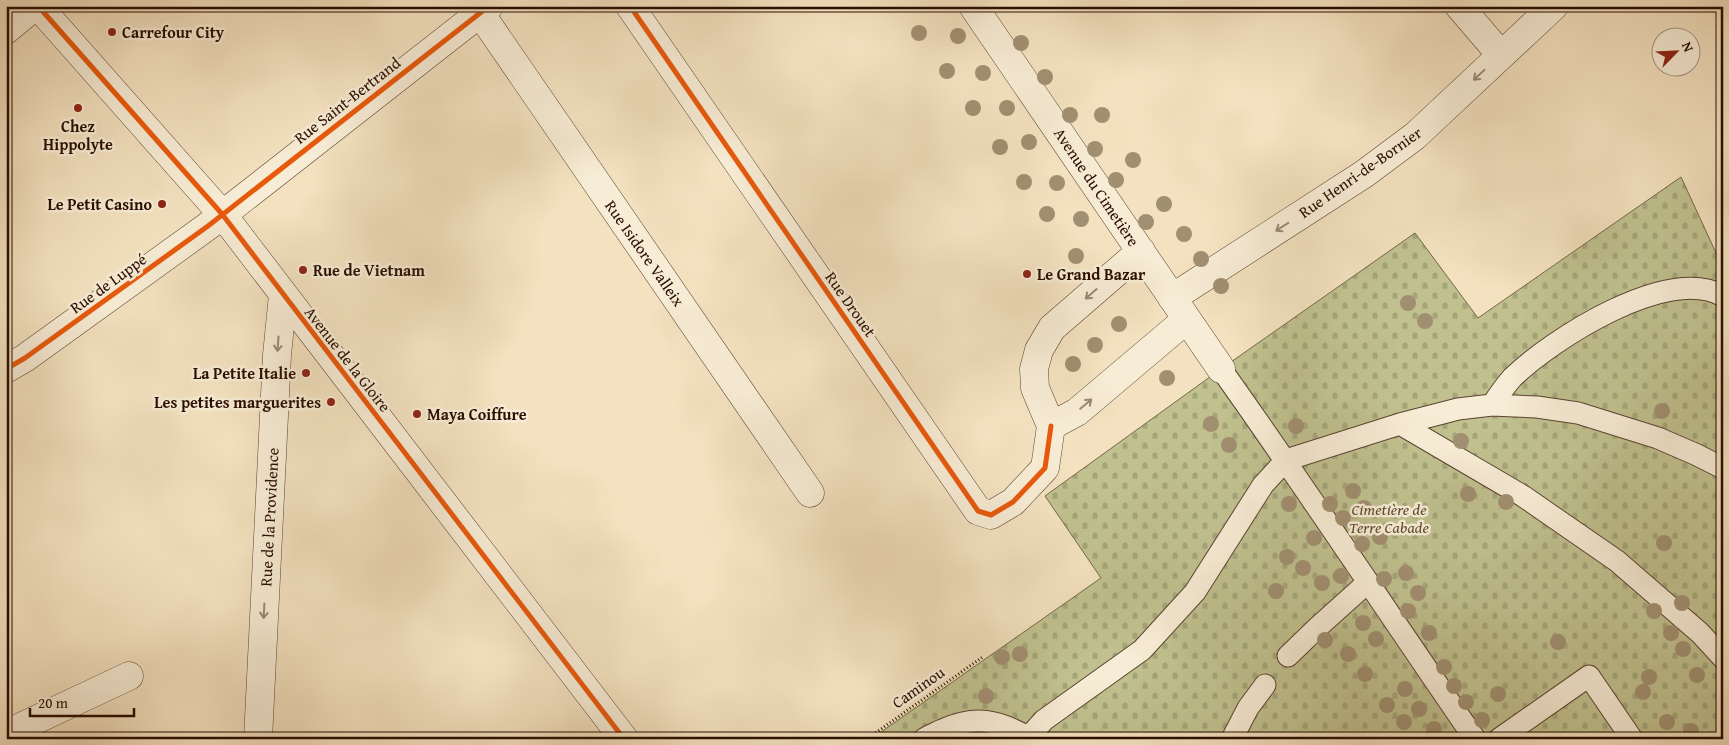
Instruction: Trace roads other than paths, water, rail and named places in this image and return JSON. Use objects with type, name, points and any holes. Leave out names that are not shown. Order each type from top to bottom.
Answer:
[{"type":"street","points":[[6,30],[36,6]]},
{"type":"street","name":"Avenue de la Gloire","points":[[36,6],[222,214],[624,739]]},
{"type":"street","name":"Rue Drouet","points":[[630,6],[978,511],[991,516],[1012,502],[1045,468],[1051,426]]},
{"type":"street","name":"Avenue du Cimetière","points":[[973,6],[1221,369]]},
{"type":"street","points":[[1459,6],[1500,55]]},
{"type":"street","name":"Rue Henri-de-Bornier","points":[[1180,309],[1408,141],[1554,6]]},
{"type":"street","name":"Rue Saint-Bertrand","points":[[222,214],[484,10]]},
{"type":"street","name":"Rue Isidore Valleix","points":[[484,10],[810,494]]},
{"type":"street","name":"Rue de Luppé","points":[[6,369],[25,358],[222,214]]},
{"type":"street","points":[[1141,251],[1052,328],[1039,350],[1034,369],[1035,388],[1051,426],[1077,412],[1180,309]]},
{"type":"street","name":"Rue de la Providence","points":[[258,739],[277,355],[283,295]]},
{"type":"street","points":[[6,734],[129,676]]},
{"type":"lane","points":[[1492,405],[1511,379],[1534,359],[1558,341],[1604,314],[1654,294],[1679,288],[1721,289]]},
{"type":"lane","points":[[1221,369],[1286,460],[1367,583],[1475,739]]},
{"type":"lane","points":[[924,739],[949,727],[968,721],[987,721],[1010,727],[1027,738],[1044,720],[1142,650],[1195,592],[1263,485],[1286,460],[1400,424],[1458,409],[1492,405],[1537,407],[1578,413],[1658,438],[1723,468]]},
{"type":"lane","points":[[1400,424],[1523,496],[1617,561],[1700,634],[1723,658]]},
{"type":"lane","points":[[1288,656],[1367,583]]},
{"type":"lane","points":[[1507,736],[1589,676],[1632,739]]},
{"type":"lane","points":[[1232,739],[1248,708],[1265,685]]},
{"type":"place","name":"Carrefour City","points":[[112,32]]},
{"type":"place","name":"Chez Hippolyte","points":[[78,108]]},
{"type":"place","name":"Le Petit Casino","points":[[162,204]]},
{"type":"place","name":"Rue de Vietnam","points":[[303,270]]},
{"type":"place","name":"Le Grand Bazar","points":[[1027,274]]},
{"type":"place","name":"La Petite Italie","points":[[306,373]]},
{"type":"place","name":"Les petites marguerites","points":[[331,402]]},
{"type":"place","name":"Maya Coiffure","points":[[417,414]]},
{"type":"park label","name":"Cimetière de Terre Cabade","points":[[1389,518]]}]
